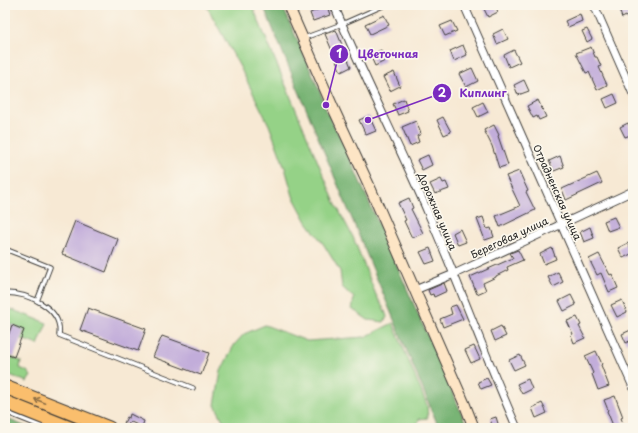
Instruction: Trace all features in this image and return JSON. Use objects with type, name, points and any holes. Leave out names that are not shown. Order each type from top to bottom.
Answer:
[{"type":"highway","points":[[5,387],[109,428]]},
{"type":"highway","points":[[5,402],[70,428]]},
{"type":"street","points":[[288,5],[415,290],[474,428]]},
{"type":"street","name":"Дорожная улица","points":[[334,5],[428,213],[517,428]]},
{"type":"street","name":"Отрадненская улица","points":[[464,5],[633,387]]},
{"type":"street","points":[[594,5],[633,94]]},
{"type":"street","name":"Береговая улица","points":[[415,290],[454,274],[633,190]]},
{"type":"lane","points":[[303,39],[385,5]]},
{"type":"lane","points":[[5,249],[50,268],[36,301]]},
{"type":"lane","points":[[5,292],[20,294],[45,306],[57,318],[60,327],[59,335],[193,388]]},
{"type":"lane","points":[[5,412],[45,428]]},
{"type":"green space","points":[[206,5],[252,5],[336,205],[353,237],[376,295],[385,311],[387,317],[384,322],[368,320],[352,309],[354,298],[342,287],[340,271],[324,245],[307,222],[293,196],[285,168],[269,125],[240,67]]},
{"type":"green space","points":[[263,5],[282,5],[321,94],[328,114],[344,145],[468,428],[439,428]]},
{"type":"green space","points":[[5,307],[47,323],[38,345],[22,339],[25,330],[11,324],[5,341]]},
{"type":"green space","points":[[393,323],[427,405],[428,418],[419,419],[416,428],[227,428],[215,405],[221,371],[234,345],[244,334],[265,325],[307,341],[365,337]]},
{"type":"green space","points":[[5,355],[21,361],[20,368],[27,371],[31,376],[27,382],[5,373]]},
{"type":"green space","points":[[5,418],[29,428],[5,428]]},
{"type":"building","points":[[495,5],[498,12],[488,17],[483,7]]},
{"type":"building","points":[[631,5],[633,10],[633,18],[628,20],[626,16],[622,18],[619,9]]},
{"type":"building","points":[[327,6],[330,15],[313,21],[310,13]]},
{"type":"building","points":[[580,14],[582,21],[568,27],[565,21]]},
{"type":"building","points":[[384,15],[389,25],[370,34],[365,24]]},
{"type":"building","points":[[452,21],[457,31],[445,36],[440,26]]},
{"type":"building","points":[[503,29],[508,39],[497,44],[493,34]]},
{"type":"building","points":[[587,29],[592,39],[587,42],[582,31]]},
{"type":"building","points":[[336,30],[351,67],[341,72],[325,34]]},
{"type":"building","points":[[463,45],[467,55],[454,61],[450,51]]},
{"type":"building","points":[[591,47],[601,66],[599,67],[607,85],[597,90],[589,72],[586,73],[576,53]]},
{"type":"building","points":[[381,50],[385,61],[375,66],[370,55]]},
{"type":"building","points":[[514,50],[520,62],[509,67],[504,55]]},
{"type":"building","points":[[472,68],[478,81],[466,87],[459,74]]},
{"type":"building","points":[[394,72],[400,86],[390,91],[383,77]]},
{"type":"building","points":[[524,80],[529,91],[518,95],[514,85]]},
{"type":"building","points":[[614,94],[618,103],[607,108],[603,99]]},
{"type":"building","points":[[404,99],[408,111],[398,115],[393,104]]},
{"type":"building","points":[[538,100],[546,117],[539,120],[537,116],[533,118],[527,106]]},
{"type":"building","points":[[483,102],[488,112],[478,117],[473,107]]},
{"type":"building","points":[[369,116],[376,131],[366,135],[359,120]]},
{"type":"building","points":[[443,117],[451,132],[444,135],[437,120]]},
{"type":"building","points":[[416,121],[421,134],[417,136],[419,142],[410,146],[402,127]]},
{"type":"building","points":[[628,123],[633,134],[625,137],[620,127]]},
{"type":"building","points":[[494,125],[499,135],[498,136],[508,165],[499,168],[492,146],[484,130]]},
{"type":"building","points":[[428,155],[432,165],[422,170],[417,160]]},
{"type":"building","points":[[560,156],[564,167],[554,171],[549,161]]},
{"type":"building","points":[[519,171],[528,191],[526,192],[535,210],[500,227],[496,216],[520,206],[506,176]]},
{"type":"building","points":[[597,173],[602,183],[566,200],[562,189]]},
{"type":"building","points":[[441,179],[443,183],[446,182],[449,189],[435,194],[430,184]]},
{"type":"building","points":[[409,198],[413,208],[411,209],[423,233],[412,238],[398,203]]},
{"type":"building","points":[[483,217],[487,229],[491,228],[494,237],[485,240],[477,219]]},
{"type":"building","points":[[614,217],[619,227],[608,231],[604,221]]},
{"type":"building","points":[[75,221],[118,239],[106,272],[62,254]]},
{"type":"building","points":[[590,227],[594,238],[584,242],[580,232]]},
{"type":"building","points":[[460,229],[466,242],[458,245],[453,233]]},
{"type":"building","points":[[628,243],[633,253],[623,258],[618,248]]},
{"type":"building","points":[[430,248],[435,261],[426,264],[420,252]]},
{"type":"building","points":[[552,248],[556,259],[544,264],[540,254]]},
{"type":"building","points":[[518,250],[523,260],[507,267],[508,270],[483,283],[486,290],[477,294],[470,277],[513,258],[510,253]]},
{"type":"building","points":[[599,254],[610,275],[612,274],[618,288],[609,292],[601,273],[597,275],[589,259]]},
{"type":"building","points":[[558,272],[563,282],[553,287],[548,277]]},
{"type":"building","points":[[444,283],[447,291],[434,297],[433,294],[430,295],[428,290]]},
{"type":"building","points":[[571,295],[576,305],[564,311],[559,301]]},
{"type":"building","points":[[622,300],[627,312],[617,317],[611,305]]},
{"type":"building","points":[[456,305],[463,319],[443,327],[440,319],[452,314],[450,307]]},
{"type":"building","points":[[88,308],[146,329],[138,351],[80,330]]},
{"type":"building","points":[[577,317],[581,325],[579,326],[585,338],[574,343],[571,335],[573,334],[567,321]]},
{"type":"building","points":[[12,325],[24,330],[14,357],[5,354],[5,344]]},
{"type":"building","points":[[501,326],[506,336],[495,341],[491,331]]},
{"type":"building","points":[[633,329],[633,339],[626,343],[622,334]]},
{"type":"building","points":[[162,336],[209,353],[201,375],[153,357]]},
{"type":"building","points":[[474,346],[480,359],[471,363],[465,350]]},
{"type":"building","points":[[596,351],[609,386],[598,390],[592,374],[593,373],[585,356]]},
{"type":"building","points":[[520,355],[525,365],[514,370],[509,360]]},
{"type":"building","points":[[487,378],[491,385],[481,389],[478,382]]},
{"type":"building","points":[[528,379],[532,389],[522,394],[517,384]]},
{"type":"building","points":[[615,396],[623,417],[621,418],[625,428],[614,428],[607,411],[608,410],[604,400]]},
{"type":"building","points":[[542,403],[547,413],[536,418],[532,408]]},
{"type":"building","points":[[130,414],[144,421],[142,427],[131,422],[128,424],[124,423],[127,417],[129,418]]},
{"type":"building","points":[[496,417],[499,427],[493,428],[490,419]]},
{"type":"place","name":"Цветочная","points":[[326,105]]},
{"type":"place","name":"Киплинг","points":[[368,120]]}]
